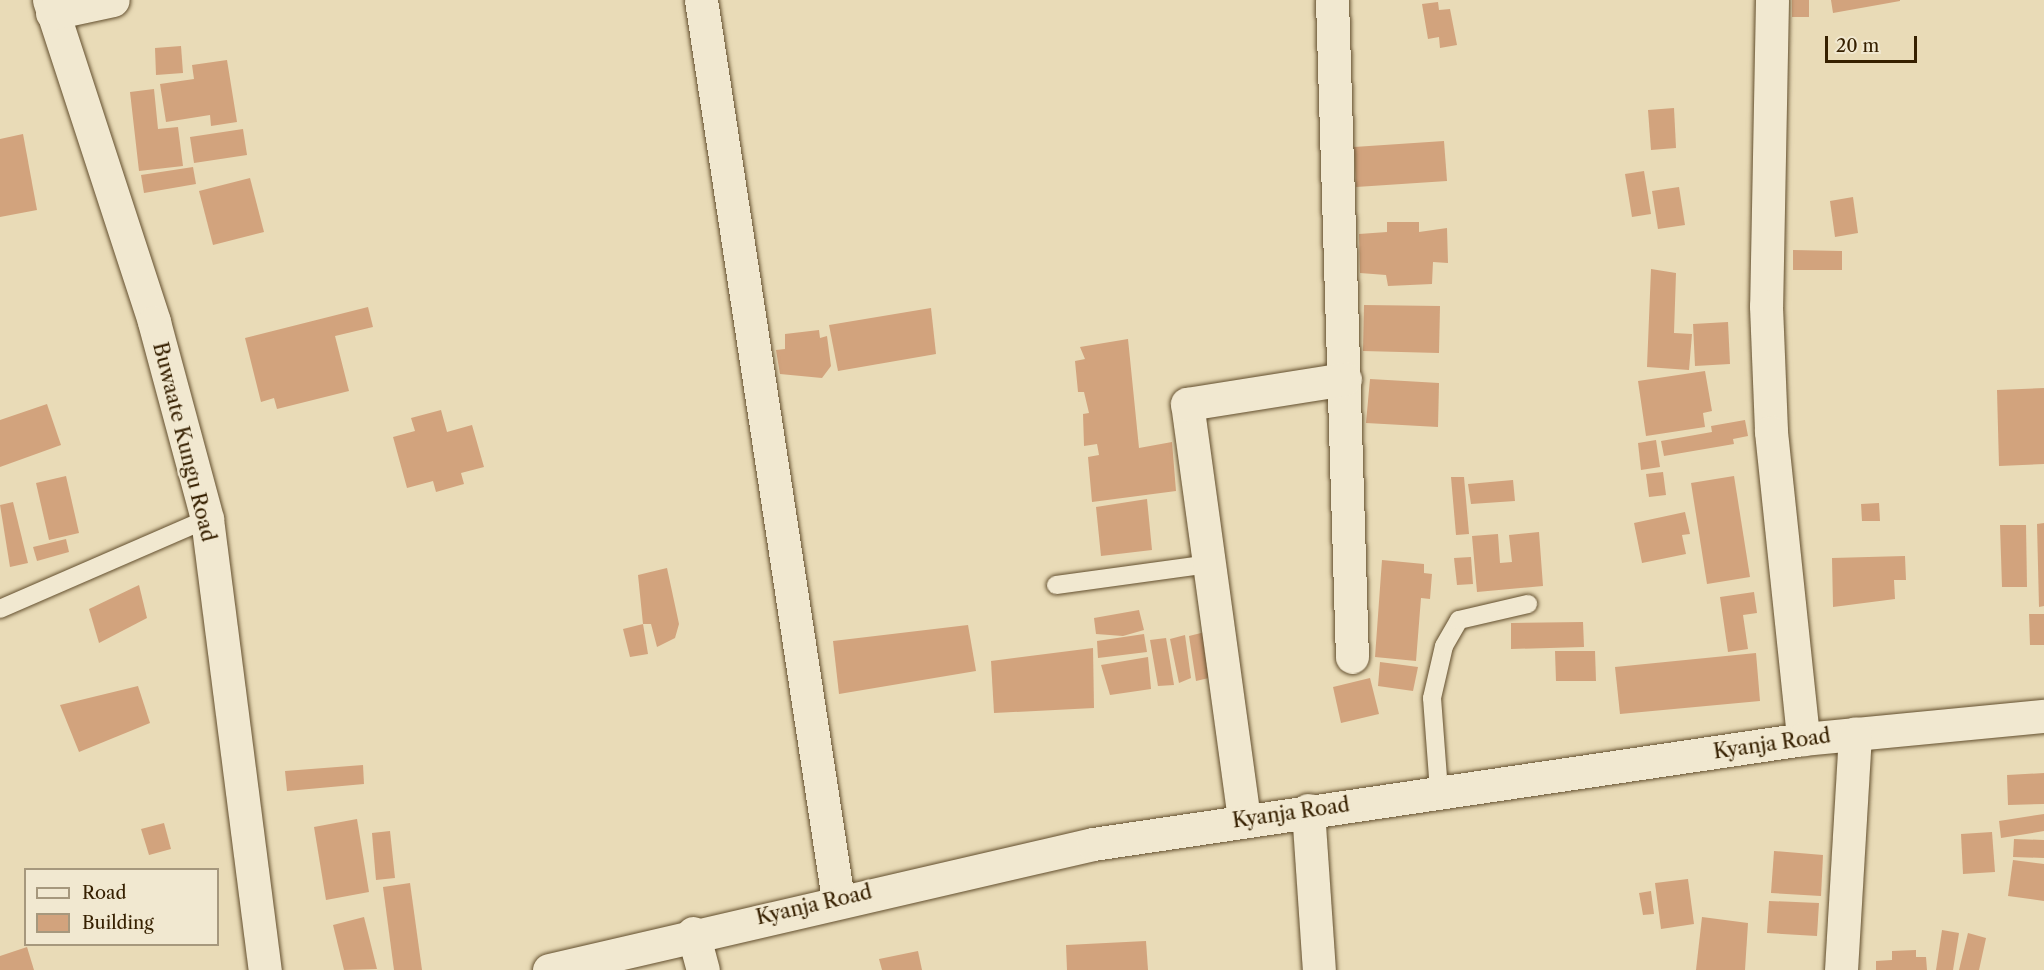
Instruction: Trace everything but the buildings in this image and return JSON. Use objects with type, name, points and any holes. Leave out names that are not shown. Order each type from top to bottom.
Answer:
[{"type":"street","points":[[50,6],[113,0]]},
{"type":"street","points":[[701,0],[838,899]]},
{"type":"street","points":[[1332,0],[1352,657]]},
{"type":"street","points":[[1772,0],[1766,317],[1771,432],[1803,739]]},
{"type":"street","name":"Buwaate Kungu Road","points":[[50,6],[154,322],[207,519],[265,970]]},
{"type":"street","points":[[1244,819],[1187,404],[1345,379]]},
{"type":"street","name":"Kyanja Road","points":[[549,970],[838,899],[1093,844],[1244,819],[1803,739],[2044,716]]},
{"type":"street","points":[[1841,970],[1855,733]]},
{"type":"street","points":[[1308,810],[1319,970]]},
{"type":"street","points":[[693,933],[703,970]]},
{"type":"lane","points":[[0,609],[207,519]]},
{"type":"lane","points":[[1056,585],[1209,564]]},
{"type":"lane","points":[[1439,791],[1432,698],[1444,646],[1459,620],[1528,604]]}]
